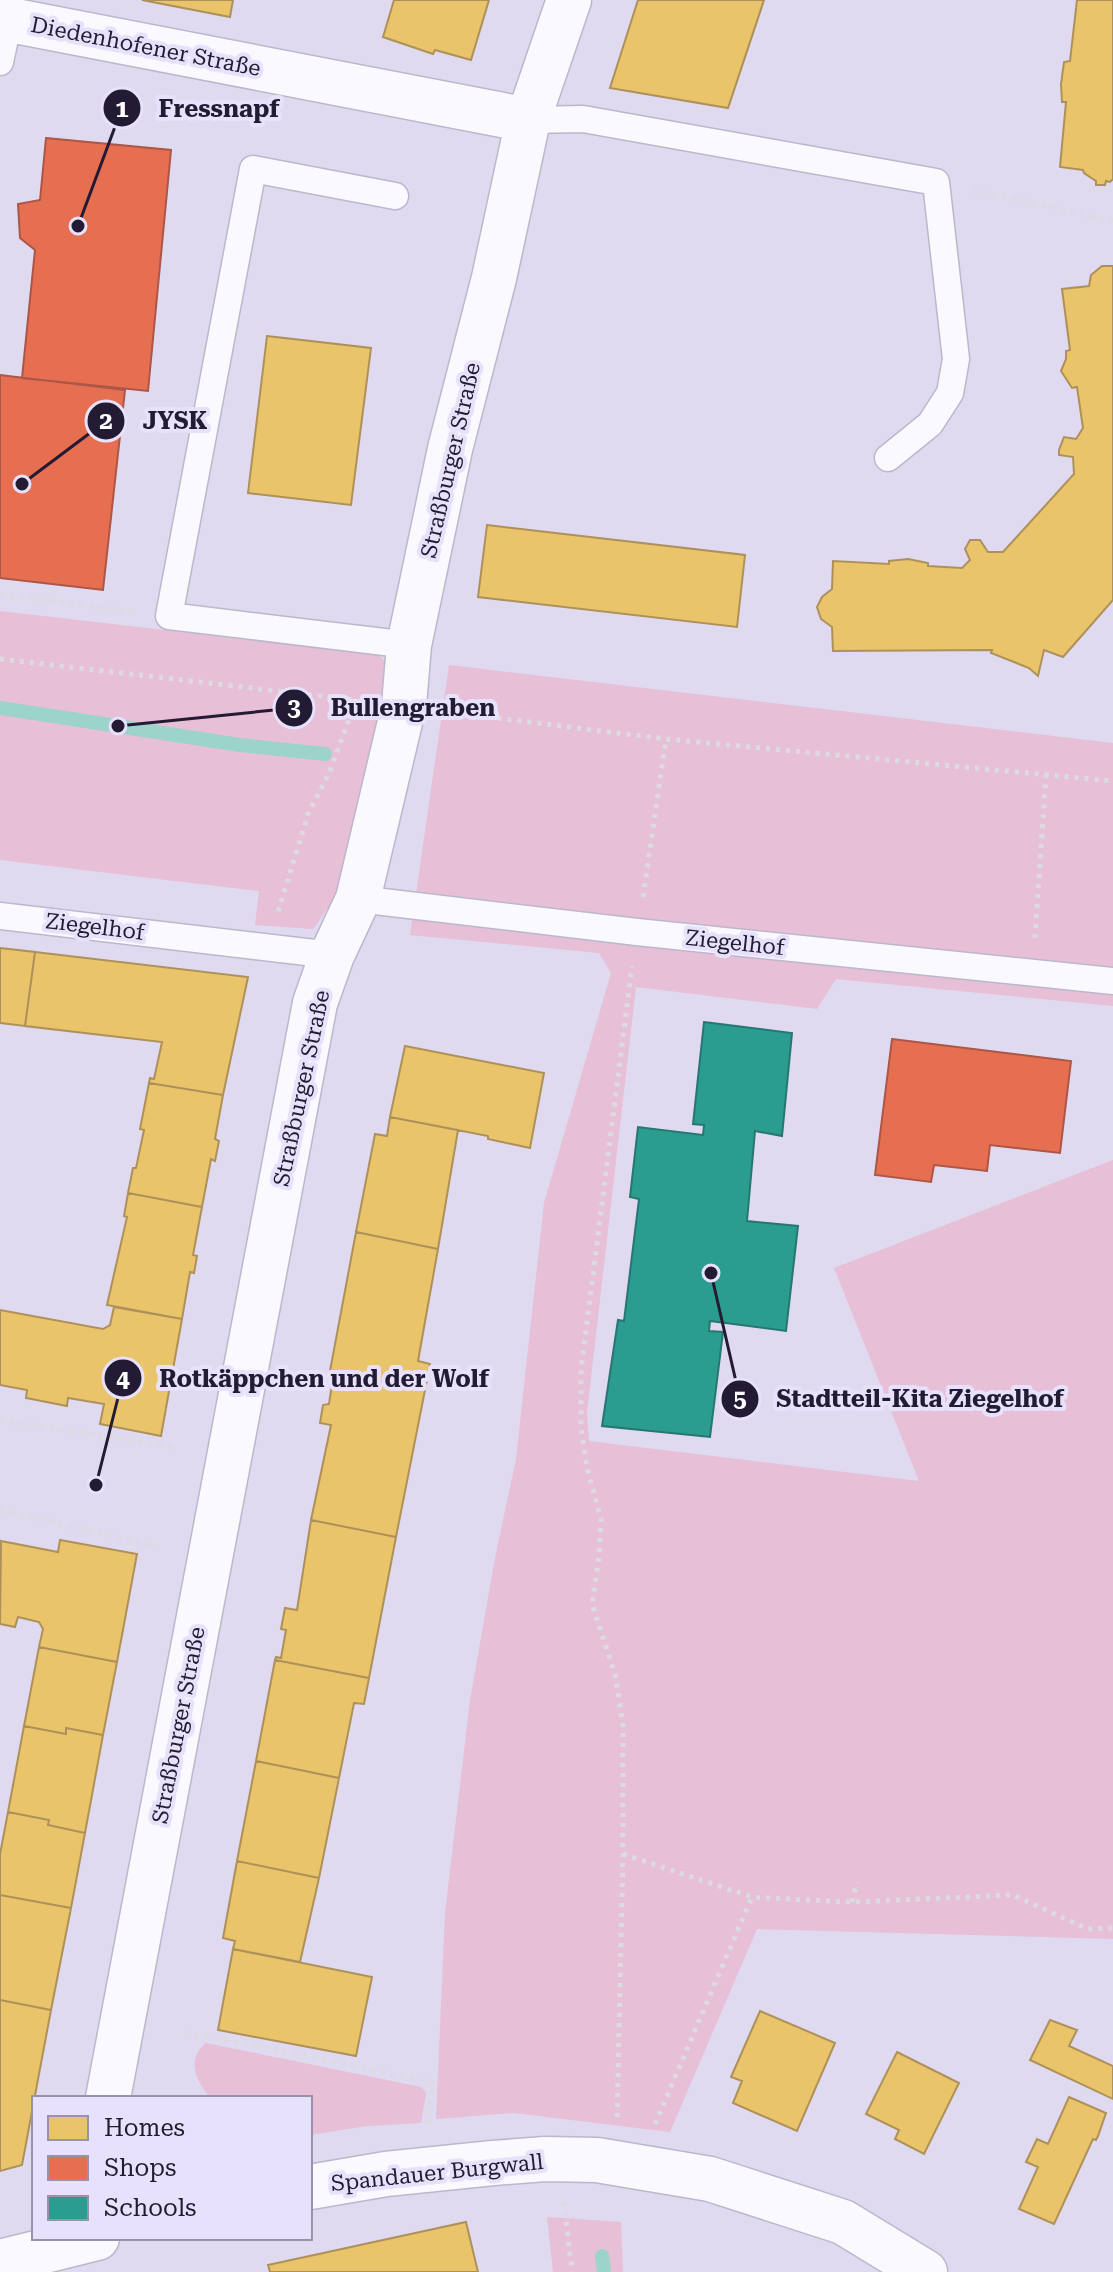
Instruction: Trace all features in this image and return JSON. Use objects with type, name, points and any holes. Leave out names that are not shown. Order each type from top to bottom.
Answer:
[{"type":"street","name":"Straßburger Straße","points":[[108,2096],[315,1003],[332,955],[358,899],[404,705],[409,645],[450,449],[494,278],[528,120],[569,0]]},
{"type":"street","name":"Diedenhofener Straße","points":[[5,19],[528,120]]},
{"type":"street","name":"Spandauer Burgwall","points":[[312,2187],[386,2174],[493,2163],[545,2159],[597,2160],[710,2179],[843,2222],[925,2272]]},
{"type":"street","points":[[0,2262],[84,2248]]},
{"type":"lane","points":[[0,62],[5,19]]},
{"type":"lane","points":[[528,120],[583,119],[936,182],[956,359],[950,393],[930,424],[888,458]]},
{"type":"lane","points":[[395,196],[253,169],[169,616],[409,645]]},
{"type":"lane","name":"Ziegelhof","points":[[358,899],[637,932],[1113,981]]},
{"type":"lane","name":"Ziegelhof","points":[[0,916],[332,955]]},
{"type":"path","points":[[936,182],[1113,221]]},
{"type":"path","points":[[0,594],[169,616]]},
{"type":"path","points":[[0,659],[356,700],[330,771],[308,814],[278,912]]},
{"type":"path","points":[[435,710],[666,739],[1113,781]]},
{"type":"path","points":[[617,2121],[623,1726],[615,1674],[592,1604],[601,1519],[587,1467],[581,1428],[581,1370],[637,932],[666,739]]},
{"type":"path","points":[[1032,972],[1046,775]]},
{"type":"path","points":[[0,1420],[177,1448]]},
{"type":"path","points":[[0,1510],[158,1547]]},
{"type":"path","points":[[623,1854],[752,1897],[852,1902],[1013,1895],[1088,1929],[1113,1928]]},
{"type":"path","points":[[852,1902],[857,1882]]},
{"type":"path","points":[[655,2124],[752,1897]]},
{"type":"path","points":[[185,2032],[432,2082],[427,2128]]},
{"type":"path","points":[[563,2193],[572,2272]]},
{"type":"shaded area","points":[[0,611],[380,656],[390,668],[347,881],[313,929],[255,925],[259,891],[0,860]]},
{"type":"shaded area","points":[[449,665],[1113,743],[1113,1006],[836,979],[817,1009],[636,987],[587,1413],[589,1441],[919,1481],[834,1268],[1113,1160],[1113,1939],[757,1929],[670,2132],[514,2113],[436,2119],[445,1913],[470,1700],[516,1459],[544,1203],[611,973],[599,953],[410,935]]},
{"type":"shaded area","points":[[206,2043],[421,2087],[426,2093],[421,2123],[367,2126],[312,2135],[312,2096],[209,2096],[195,2071],[200,2050]]},
{"type":"shaded area","points":[[547,2217],[621,2222],[623,2272],[553,2272]]},
{"type":"building: Homes","points":[[142,0],[233,0],[230,17]]},
{"type":"building: Homes","points":[[394,0],[489,0],[471,60],[435,50],[433,54],[383,37]]},
{"type":"building: Homes","points":[[638,0],[764,0],[728,108],[610,88]]},
{"type":"building: Homes","points":[[1077,0],[1113,0],[1113,179],[1106,181],[1105,185],[1096,185],[1096,181],[1083,170],[1060,167],[1066,102],[1062,102],[1061,84],[1064,62],[1070,61]]},
{"type":"building: Homes","points":[[1102,266],[1113,266],[1113,600],[1063,657],[1044,650],[1038,676],[1029,668],[991,653],[992,650],[833,651],[832,627],[821,619],[817,607],[822,597],[832,589],[833,561],[889,564],[889,561],[908,559],[928,563],[928,566],[962,568],[970,560],[965,549],[970,540],[980,540],[988,552],[1003,552],[1074,474],[1073,457],[1059,455],[1064,437],[1076,439],[1083,428],[1077,387],[1072,388],[1061,371],[1066,351],[1070,350],[1062,289],[1089,286],[1091,275]]},
{"type":"building: Homes","points":[[267,336],[371,348],[351,505],[248,493]]},
{"type":"building: Homes","points":[[487,525],[745,555],[737,627],[478,597]]},
{"type":"building: Homes","points":[[0,948],[35,952],[25,1026],[0,1023]]},
{"type":"building: Homes","points":[[35,952],[248,977],[223,1095],[149,1083],[150,1078],[154,1079],[162,1042],[25,1026]]},
{"type":"building: Homes","points":[[405,1046],[544,1073],[530,1148],[488,1139],[488,1136],[390,1117]]},
{"type":"building: Homes","points":[[149,1083],[223,1095],[215,1139],[219,1141],[215,1161],[211,1159],[202,1207],[128,1193],[144,1130],[140,1129]]},
{"type":"building: Homes","points":[[390,1117],[458,1130],[438,1249],[356,1232],[375,1134],[387,1136]]},
{"type":"building: Homes","points":[[128,1193],[202,1207],[193,1255],[197,1256],[194,1273],[190,1272],[182,1319],[107,1305],[127,1217],[124,1216]]},
{"type":"building: Homes","points":[[356,1232],[438,1249],[418,1361],[430,1364],[425,1390],[330,1371]]},
{"type":"building: Homes","points":[[114,1307],[182,1319],[161,1436],[100,1424],[104,1404],[68,1398],[67,1406],[26,1398],[27,1390],[0,1385],[0,1310],[103,1329],[110,1325]]},
{"type":"building: Homes","points":[[334,1371],[425,1390],[396,1537],[311,1520],[331,1425],[320,1423],[323,1405],[329,1404]]},
{"type":"building: Homes","points":[[311,1520],[396,1537],[369,1678],[275,1660],[276,1657],[281,1658],[286,1630],[281,1629],[285,1608],[297,1610]]},
{"type":"building: Homes","points":[[60,1540],[137,1554],[117,1662],[39,1647],[43,1629],[39,1622],[18,1617],[15,1627],[0,1624],[1,1541],[58,1552]]},
{"type":"building: Homes","points":[[39,1647],[117,1662],[103,1735],[66,1728],[66,1734],[24,1726]]},
{"type":"building: Homes","points":[[275,1660],[369,1678],[364,1704],[354,1703],[339,1778],[256,1761]]},
{"type":"building: Homes","points":[[24,1726],[66,1734],[66,1728],[103,1735],[85,1833],[48,1825],[49,1820],[8,1812]]},
{"type":"building: Homes","points":[[256,1761],[339,1778],[319,1878],[237,1861]]},
{"type":"building: Homes","points":[[8,1812],[49,1820],[48,1825],[85,1833],[71,1908],[0,1895],[0,1854]]},
{"type":"building: Homes","points":[[237,1861],[319,1878],[300,1962],[233,1949],[235,1941],[223,1938]]},
{"type":"building: Homes","points":[[0,1895],[71,1908],[51,2010],[0,2000]]},
{"type":"building: Homes","points":[[233,1949],[372,1977],[356,2056],[218,2030]]},
{"type":"building: Homes","points":[[0,2000],[51,2010],[35,2096],[32,2096],[22,2165],[0,2171]]},
{"type":"building: Homes","points":[[760,2011],[835,2043],[797,2131],[733,2103],[742,2081],[731,2077]]},
{"type":"building: Homes","points":[[1050,2020],[1077,2030],[1069,2046],[1113,2066],[1113,2099],[1030,2060]]},
{"type":"building: Homes","points":[[897,2052],[959,2083],[924,2154],[895,2139],[899,2130],[866,2114]]},
{"type":"building: Homes","points":[[1069,2097],[1106,2113],[1098,2136],[1096,2140],[1093,2139],[1054,2224],[1019,2209],[1038,2167],[1026,2162],[1037,2139],[1048,2144]]},
{"type":"building: Homes","points":[[466,2222],[478,2272],[270,2272],[268,2265]]},
{"type":"building: Shops","points":[[46,138],[171,150],[148,391],[22,378],[35,250],[20,238],[18,204],[40,200]]},
{"type":"building: Shops","points":[[0,375],[125,390],[103,590],[0,578]]},
{"type":"building: Shops","points":[[892,1039],[1071,1061],[1060,1153],[990,1145],[987,1171],[934,1165],[931,1182],[875,1175]]},
{"type":"building: Schools","points":[[704,1022],[792,1033],[782,1136],[755,1131],[747,1221],[798,1226],[786,1331],[710,1321],[709,1331],[723,1332],[710,1437],[602,1426],[618,1320],[624,1321],[639,1199],[630,1197],[638,1127],[703,1135],[704,1125],[693,1124]]},
{"type":"waterway","points":[[0,708],[240,745],[325,754]]},
{"type":"waterway","points":[[602,2256],[604,2272]]},
{"type":"place","name":"Fressnapf","points":[[78,226]]},
{"type":"place","name":"JYSK","points":[[22,484]]},
{"type":"place","name":"Bullengraben","points":[[118,726]]},
{"type":"place","name":"Stadtteil-Kita Ziegelhof","points":[[711,1273]]},
{"type":"place","name":"Rotkäppchen und der Wolf","points":[[96,1485]]}]
